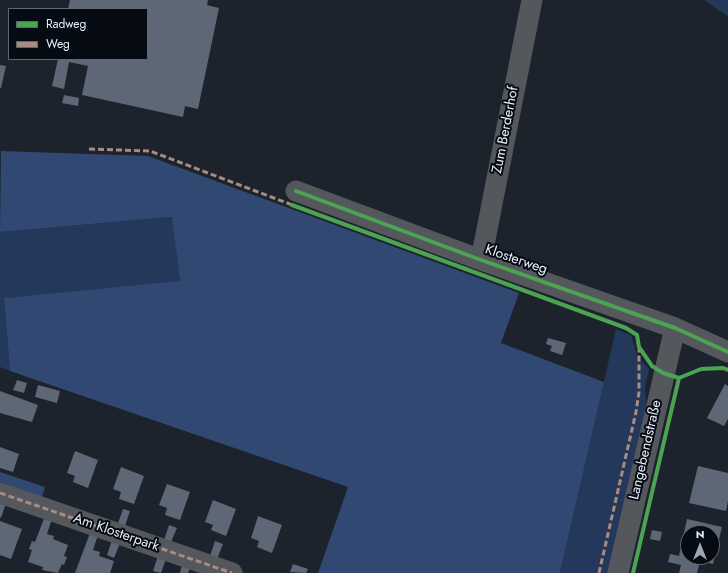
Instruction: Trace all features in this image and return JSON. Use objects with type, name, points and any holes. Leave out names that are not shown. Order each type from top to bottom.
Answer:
[{"type":"street","name":"Zum Berderhof","points":[[480,260],[532,0]]},
{"type":"street","name":"Klosterweg","points":[[296,191],[480,260],[675,328],[728,352]]},
{"type":"street","name":"Langebendstraße","points":[[618,573],[675,328]]},
{"type":"street","name":"Am Klosterpark","points":[[0,493],[232,573]]},
{"type":"shaded area","points":[[704,0],[728,0],[728,16],[726,15]]},
{"type":"shaded area","points":[[1,151],[148,156],[519,293],[501,343],[604,382],[560,573],[318,573],[348,487],[10,371],[4,298],[180,281],[172,217],[0,232]]},
{"type":"shaded area","points":[[173,217],[180,282],[4,298],[10,371],[0,367],[0,232]]},
{"type":"shaded area","points":[[616,329],[631,335],[637,356],[649,369],[645,388],[647,413],[609,573],[560,573]]},
{"type":"shaded area","points":[[0,472],[45,487],[42,497],[0,482]]},
{"type":"building","points":[[70,0],[208,0],[207,5],[219,8],[198,109],[185,106],[183,117],[82,95],[88,66],[69,62],[64,89],[52,86],[58,60],[148,60],[148,8],[68,8]]},
{"type":"building","points":[[0,65],[6,66],[1,88],[0,88]]},
{"type":"building","points":[[64,95],[79,98],[78,106],[62,103]]},
{"type":"building","points":[[548,338],[566,343],[562,355],[550,351],[552,346],[546,344]]},
{"type":"building","points":[[17,380],[27,383],[24,393],[13,390]]},
{"type":"building","points":[[725,384],[728,386],[728,419],[724,426],[707,418]]},
{"type":"building","points":[[38,385],[60,391],[57,403],[35,397]]},
{"type":"building","points":[[0,391],[38,405],[32,422],[0,413]]},
{"type":"building","points":[[0,447],[19,454],[13,472],[0,468]]},
{"type":"building","points":[[75,451],[98,460],[88,488],[73,482],[75,476],[67,473]]},
{"type":"building","points":[[698,466],[728,473],[728,501],[726,511],[689,503]]},
{"type":"building","points":[[121,467],[144,476],[134,504],[119,499],[121,492],[113,489]]},
{"type":"building","points":[[167,484],[190,492],[180,520],[165,515],[167,508],[159,505]]},
{"type":"building","points":[[0,500],[6,503],[1,518],[0,517]]},
{"type":"building","points":[[213,500],[236,509],[226,536],[211,530],[213,525],[205,522]]},
{"type":"building","points":[[123,509],[130,511],[125,526],[118,523]]},
{"type":"building","points":[[45,516],[52,519],[47,534],[54,536],[53,539],[68,545],[64,556],[67,557],[64,565],[62,564],[58,573],[42,570],[43,567],[28,562],[32,550],[29,549],[32,541],[35,542]]},
{"type":"building","points":[[258,516],[282,525],[272,553],[257,547],[259,541],[251,538]]},
{"type":"building","points":[[687,519],[713,525],[686,525]]},
{"type":"building","points":[[0,521],[22,529],[11,559],[0,555]]},
{"type":"building","points":[[169,525],[177,528],[171,542],[164,540]]},
{"type":"building","points":[[652,530],[662,532],[660,541],[650,539]]},
{"type":"building","points":[[90,533],[98,535],[93,550],[100,552],[99,556],[114,561],[110,573],[75,573]]},
{"type":"building","points":[[112,540],[120,543],[114,558],[107,555]]},
{"type":"building","points":[[215,541],[223,544],[217,559],[210,556]]},
{"type":"building","points":[[680,551],[680,565],[668,562],[670,554],[679,556]]},
{"type":"building","points":[[158,556],[166,559],[161,573],[153,571]]},
{"type":"building","points":[[293,564],[308,569],[306,573],[290,572]]},
{"type":"building","points":[[182,565],[190,568],[188,573],[180,573]]},
{"type":"building","points":[[681,565],[699,565],[697,573],[679,573]]},
{"type":"marked path","points":[[89,149],[150,151],[295,206]]},
{"type":"marked path","points":[[599,573],[636,412],[639,392],[639,349]]},
{"type":"marked path","points":[[0,493],[232,573]]},
{"type":"cycle path","points":[[296,191],[481,260],[675,328],[728,352]]},
{"type":"cycle path","points":[[292,205],[626,328],[637,335],[639,347],[652,366],[663,373],[679,378],[701,369],[723,368],[728,370]]},
{"type":"cycle path","points":[[633,573],[679,378]]}]
